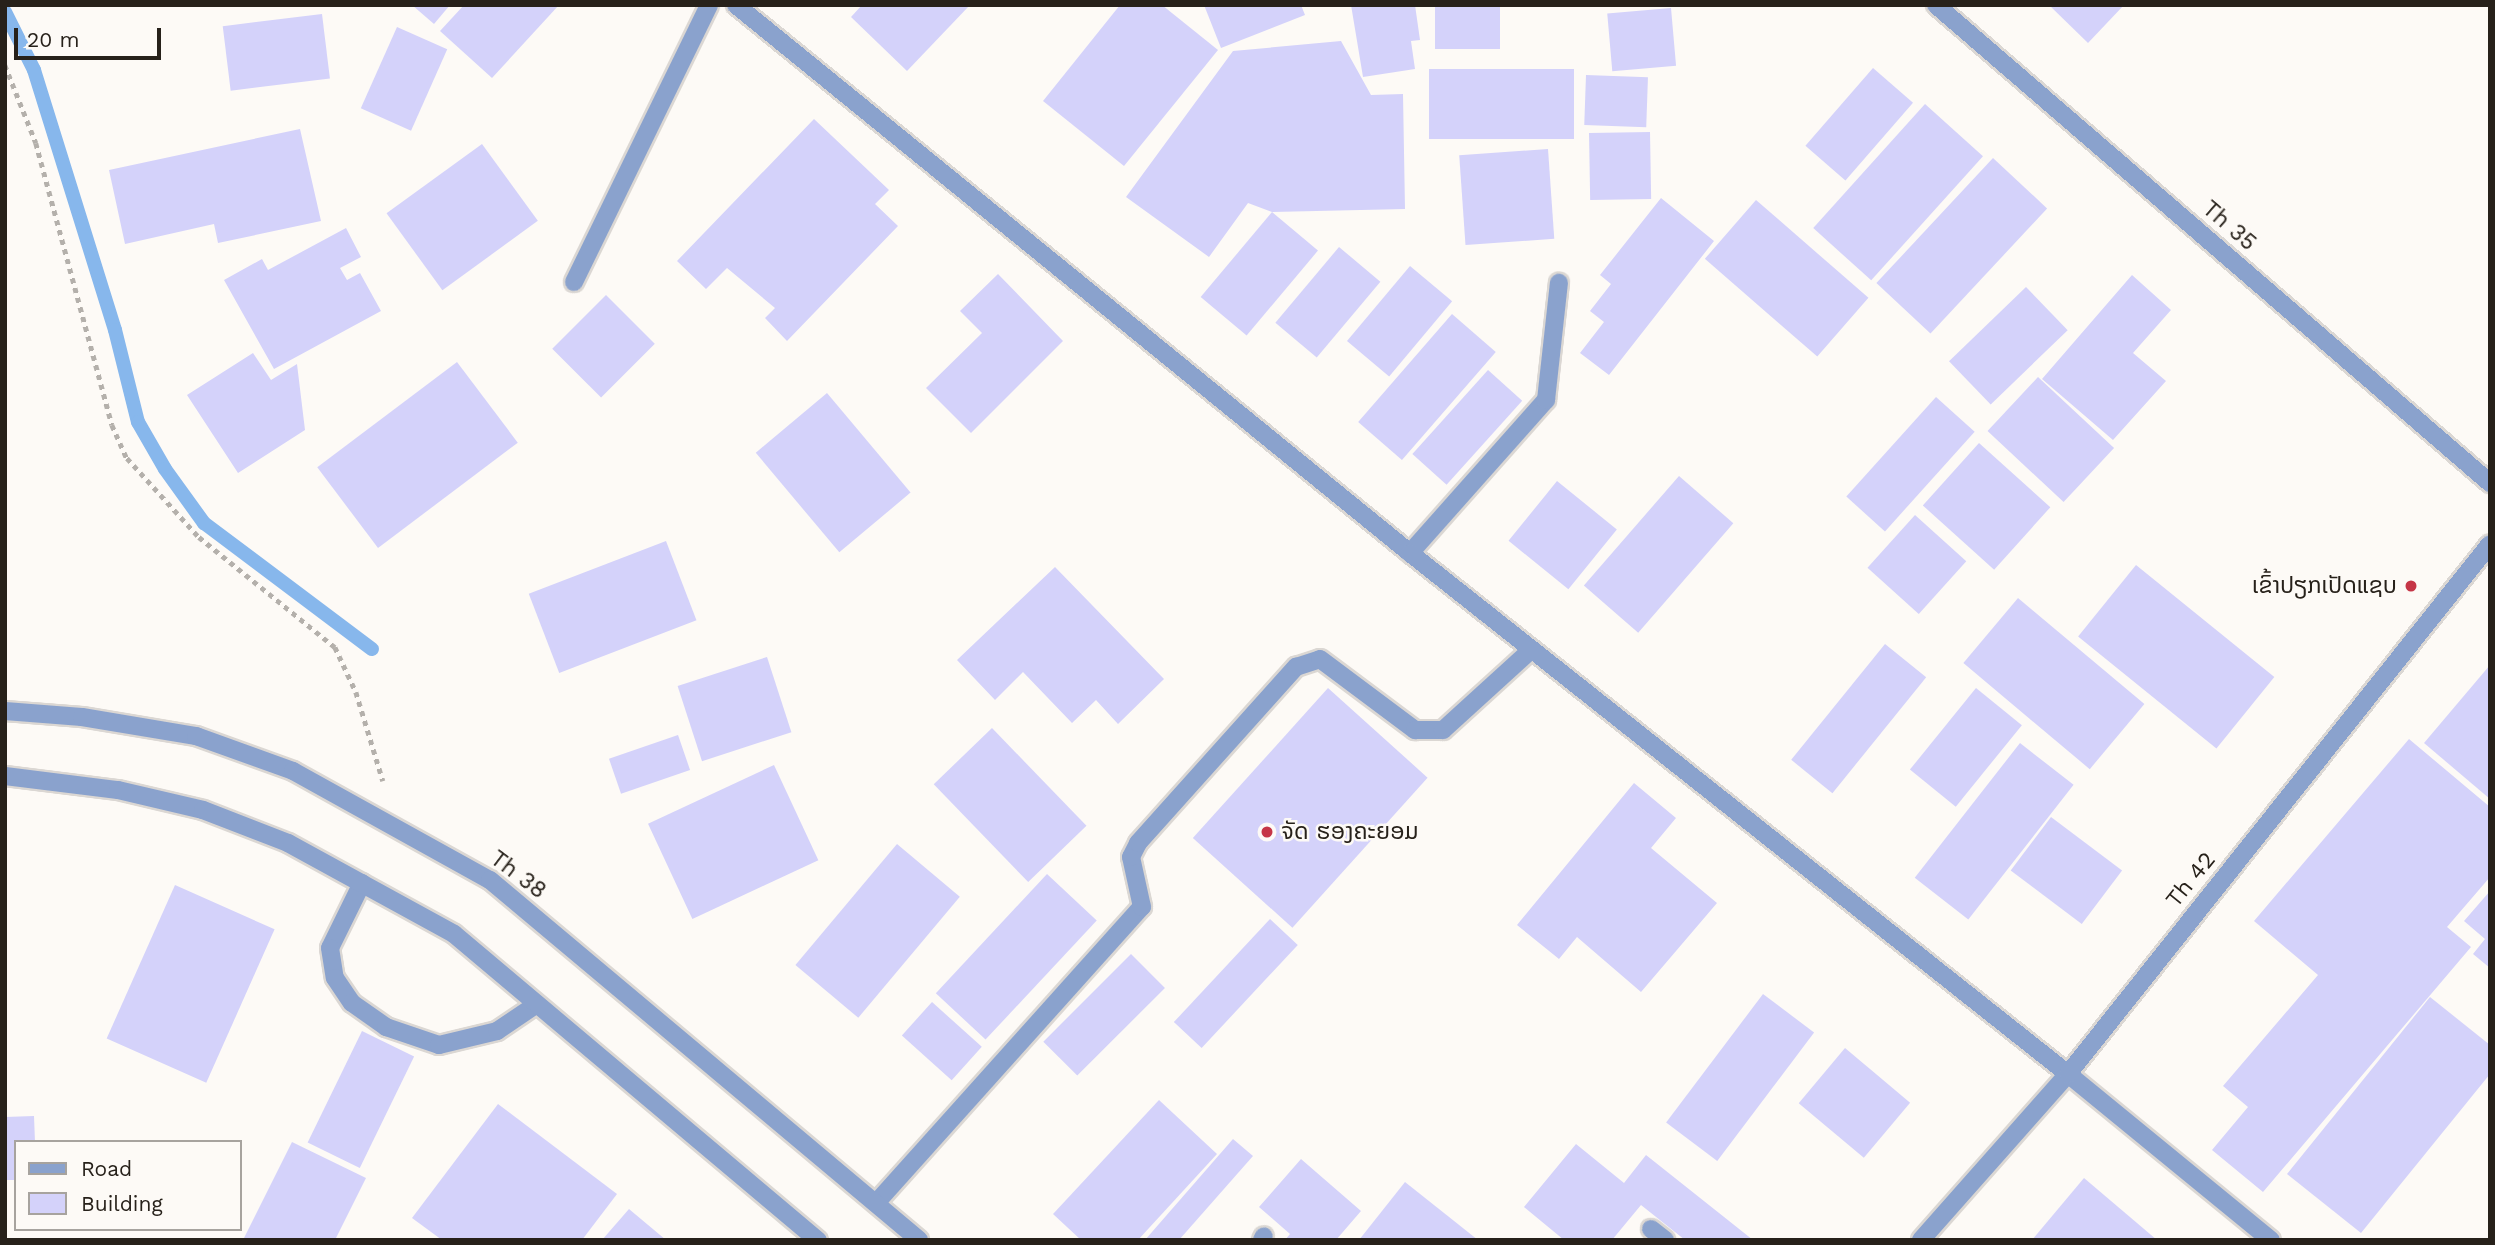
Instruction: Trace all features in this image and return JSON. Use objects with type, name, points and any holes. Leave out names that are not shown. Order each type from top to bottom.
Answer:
[{"type":"street","points":[[574,282],[709,5]]},
{"type":"street","points":[[736,5],[1410,553],[2068,1074],[2271,1240]]},
{"type":"street","name":"Th 35","points":[[1936,5],[2490,483]]},
{"type":"street","points":[[1410,553],[1546,400],[1559,283]]},
{"type":"street","name":"Th 42","points":[[1921,1240],[2068,1074],[2490,544]]},
{"type":"street","points":[[876,1203],[1142,907],[1131,857],[1138,843],[1296,667],[1320,659],[1415,730],[1443,730],[1531,650]]},
{"type":"street","name":"Th 38","points":[[5,711],[82,717],[196,736],[293,771],[490,880],[919,1240]]},
{"type":"street","points":[[5,776],[118,790],[203,810],[288,843],[454,934],[818,1240]]},
{"type":"street","points":[[362,883],[330,948],[333,968],[352,1003],[386,1027],[439,1045],[497,1031],[537,1004]]},
{"type":"path","points":[[5,65],[36,143],[112,425],[127,458],[199,537],[335,647],[382,766],[388,824]]},
{"type":"building","points":[[412,5],[450,5],[434,24]]},
{"type":"building","points":[[464,5],[559,5],[492,78],[440,31]]},
{"type":"building","points":[[862,5],[970,5],[907,71],[851,17]]},
{"type":"building","points":[[1120,5],[1162,5],[1218,50],[1124,166],[1043,101]]},
{"type":"building","points":[[1204,5],[1301,5],[1305,15],[1221,48]]},
{"type":"building","points":[[1351,5],[1415,5],[1420,40],[1411,41],[1415,69],[1363,77]]},
{"type":"building","points":[[1435,5],[1500,5],[1500,49],[1435,49]]},
{"type":"building","points":[[2049,5],[2124,5],[2088,43]]},
{"type":"building","points":[[1671,8],[1676,66],[1612,71],[1607,14]]},
{"type":"building","points":[[322,14],[330,79],[231,91],[223,26]]},
{"type":"building","points":[[397,27],[447,49],[411,131],[361,108]]},
{"type":"building","points":[[1341,41],[1371,95],[1403,94],[1405,209],[1272,212],[1248,203],[1209,257],[1126,197],[1233,51]]},
{"type":"building","points":[[1873,68],[1913,103],[1845,181],[1805,146]]},
{"type":"building","points":[[1429,69],[1574,69],[1574,139],[1429,139]]},
{"type":"building","points":[[1586,75],[1648,77],[1646,127],[1584,125]]},
{"type":"building","points":[[1925,104],[1983,156],[1871,280],[1813,228]]},
{"type":"building","points":[[814,119],[889,190],[875,204],[898,226],[787,341],[765,318],[775,308],[727,268],[706,289],[677,261]]},
{"type":"building","points":[[300,129],[321,221],[218,243],[214,224],[125,244],[109,170]]},
{"type":"building","points":[[1650,132],[1651,199],[1590,200],[1589,133]]},
{"type":"building","points":[[482,144],[538,221],[442,290],[387,213]]},
{"type":"building","points":[[1548,149],[1554,239],[1465,245],[1459,155]]},
{"type":"building","points":[[1993,158],[2047,208],[1930,334],[1876,283]]},
{"type":"building","points":[[1661,198],[1714,241],[1609,375],[1580,353],[1604,322],[1590,311],[1611,284],[1600,275]]},
{"type":"building","points":[[1756,200],[1868,298],[1817,357],[1705,259]]},
{"type":"building","points":[[1272,212],[1318,251],[1247,336],[1201,297]]},
{"type":"building","points":[[346,228],[361,257],[340,268],[347,280],[360,273],[381,311],[274,369],[224,280],[262,259],[268,270]]},
{"type":"building","points":[[1339,247],[1380,282],[1317,358],[1275,323]]},
{"type":"building","points":[[1410,266],[1452,301],[1389,376],[1347,341]]},
{"type":"building","points":[[998,274],[1063,341],[971,433],[926,388],[982,333],[960,311]]},
{"type":"building","points":[[2132,275],[2171,310],[2133,353],[2166,381],[2113,440],[2042,379]]},
{"type":"building","points":[[2026,287],[2068,330],[1991,404],[1949,361]]},
{"type":"building","points":[[606,295],[655,344],[601,398],[552,349]]},
{"type":"building","points":[[1452,314],[1496,352],[1402,460],[1358,422]]},
{"type":"building","points":[[253,353],[271,380],[297,364],[305,430],[238,473],[187,395]]},
{"type":"building","points":[[457,362],[518,443],[378,548],[317,467]]},
{"type":"building","points":[[1488,370],[1522,401],[1447,485],[1412,454]]},
{"type":"building","points":[[2038,377],[2114,448],[2064,502],[1988,431]]},
{"type":"building","points":[[827,393],[911,493],[839,552],[756,453]]},
{"type":"building","points":[[1936,397],[1975,432],[1885,531],[1846,497]]},
{"type":"building","points":[[1979,443],[2050,507],[1994,570],[1923,505]]},
{"type":"building","points":[[1679,476],[1733,523],[1638,633],[1584,585]]},
{"type":"building","points":[[1557,481],[1617,529],[1568,589],[1509,541]]},
{"type":"building","points":[[1915,515],[1966,561],[1919,614],[1867,568]]},
{"type":"building","points":[[666,541],[696,620],[559,673],[529,594]]},
{"type":"building","points":[[2136,565],[2274,677],[2216,749],[2078,636]]},
{"type":"building","points":[[1055,567],[1164,679],[1118,724],[1096,700],[1072,723],[1023,672],[995,700],[957,660]]},
{"type":"building","points":[[2018,598],[2144,704],[2090,769],[1963,663]]},
{"type":"building","points":[[1885,644],[1926,677],[1832,793],[1791,760]]},
{"type":"building","points":[[767,657],[791,732],[702,761],[678,686]]},
{"type":"building","points":[[2490,665],[2490,799],[2424,743]]},
{"type":"building","points":[[1328,688],[1428,778],[1292,928],[1193,838]]},
{"type":"building","points":[[1976,688],[2022,725],[1956,807],[1910,770]]},
{"type":"building","points":[[992,728],[1086,826],[1028,882],[934,784]]},
{"type":"building","points":[[678,735],[690,770],[621,794],[609,759]]},
{"type":"building","points":[[2409,739],[2490,807],[2490,877],[2447,927],[2471,947],[2263,1192],[2212,1150],[2248,1107],[2223,1086],[2318,975],[2254,921]]},
{"type":"building","points":[[2020,743],[2074,785],[1968,920],[1915,878]]},
{"type":"building","points":[[774,765],[818,860],[692,919],[648,824]]},
{"type":"building","points":[[1634,783],[1676,818],[1651,848],[1717,903],[1641,992],[1577,937],[1559,959],[1517,925]]},
{"type":"building","points":[[2051,817],[2122,871],[2082,924],[2011,871]]},
{"type":"building","points":[[897,844],[960,897],[858,1018],[795,965]]},
{"type":"building","points":[[1047,874],[1097,920],[986,1040],[936,993]]},
{"type":"building","points":[[175,885],[275,929],[206,1083],[107,1038]]},
{"type":"building","points":[[2490,891],[2490,968],[2473,954],[2485,939],[2464,921]]},
{"type":"building","points":[[1270,919],[1298,945],[1202,1048],[1174,1022]]},
{"type":"building","points":[[1131,954],[1165,988],[1077,1076],[1043,1042]]},
{"type":"building","points":[[1763,994],[1814,1033],[1717,1161],[1666,1123]]},
{"type":"building","points":[[2430,997],[2490,1045],[2490,1074],[2361,1233],[2287,1174]]},
{"type":"building","points":[[932,1002],[982,1047],[952,1080],[902,1035]]},
{"type":"building","points":[[362,1031],[414,1056],[360,1168],[308,1142]]},
{"type":"building","points":[[1845,1048],[1910,1103],[1864,1158],[1799,1103]]},
{"type":"building","points":[[1159,1100],[1217,1154],[1138,1240],[1081,1240],[1053,1214]]},
{"type":"building","points":[[498,1104],[617,1194],[582,1240],[442,1240],[412,1218]]},
{"type":"building","points":[[34,1116],[35,1140],[14,1140],[14,1180],[5,1180],[5,1117]]},
{"type":"building","points":[[1233,1139],[1253,1156],[1179,1240],[1145,1240]]},
{"type":"building","points":[[292,1142],[366,1178],[335,1240],[243,1240]]},
{"type":"building","points":[[1576,1144],[1624,1183],[1646,1155],[1753,1240],[1685,1240],[1641,1205],[1612,1240],[1564,1240],[1524,1207]]},
{"type":"building","points":[[1301,1159],[1361,1211],[1336,1240],[1285,1240],[1290,1234],[1259,1207]]},
{"type":"building","points":[[2084,1178],[2157,1240],[2032,1240]]},
{"type":"building","points":[[1405,1182],[1478,1240],[1359,1240]]},
{"type":"building","points":[[629,1209],[666,1240],[602,1240]]},
{"type":"waterway","points":[[5,12],[34,70],[115,330],[138,422],[165,469],[204,523],[372,649]]},
{"type":"place","name":"ເຂົ້າປຽກເປັດແຊບ","points":[[2411,586]]},
{"type":"place","name":"ຈັດ ຮອງຄະຍອມ","points":[[1267,832]]}]
